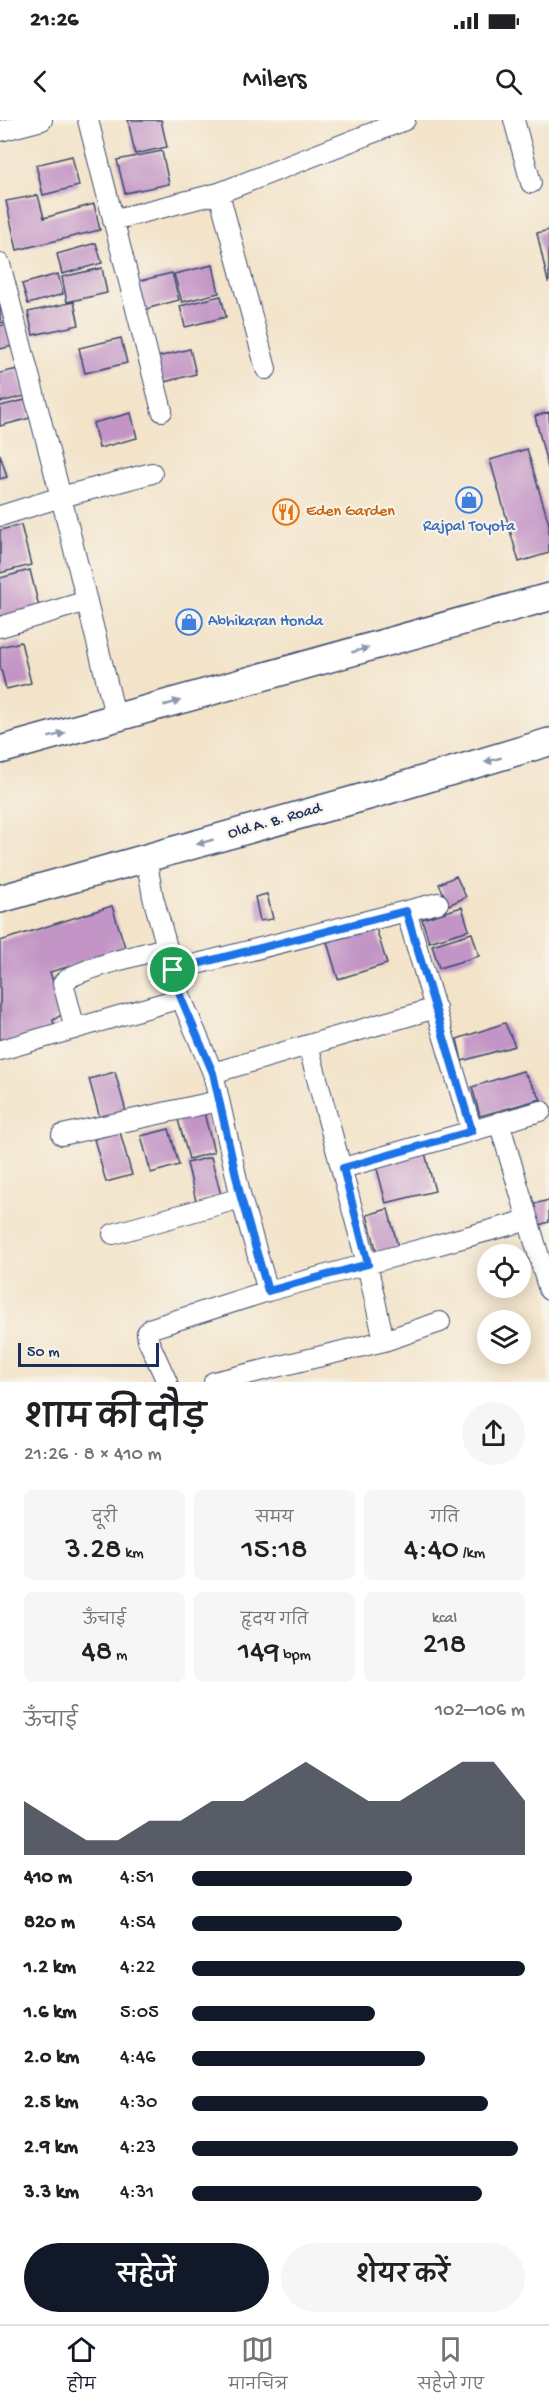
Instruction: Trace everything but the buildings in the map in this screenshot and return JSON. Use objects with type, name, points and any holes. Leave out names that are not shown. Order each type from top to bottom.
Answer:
[{"type":"main road","points":[[0,750],[549,597]]},
{"type":"main road","name":"Old A. B. Road","points":[[0,899],[398,788],[549,742]]},
{"type":"street","points":[[0,131],[42,120]]},
{"type":"street","points":[[88,120],[162,411]]},
{"type":"street","points":[[113,220],[219,193],[405,120]]},
{"type":"street","points":[[514,120],[531,183]]},
{"type":"street","points":[[219,193],[266,369]]},
{"type":"street","points":[[0,264],[116,719]]},
{"type":"street","points":[[0,516],[152,473]]},
{"type":"street","points":[[0,627],[87,601]]},
{"type":"street","points":[[146,858],[153,897],[181,998],[213,1073],[241,1198],[268,1291]]},
{"type":"street","points":[[173,970],[438,903]]},
{"type":"street","points":[[406,911],[472,1131]]},
{"type":"street","points":[[75,1029],[63,983],[66,979],[95,968],[166,948]]},
{"type":"street","points":[[2,1050],[181,998]]},
{"type":"street","points":[[213,1073],[436,1008]]},
{"type":"street","points":[[308,1045],[368,1264],[384,1341]]},
{"type":"street","points":[[62,1135],[218,1101]]},
{"type":"street","points":[[343,1168],[541,1111]]},
{"type":"street","points":[[499,1122],[549,1290]]},
{"type":"street","points":[[113,1234],[241,1198]]},
{"type":"street","points":[[167,1382],[148,1340],[147,1333],[152,1328],[268,1291],[528,1220]]},
{"type":"street","points":[[214,1382],[384,1341],[440,1322]]},
{"type":"place","name":"Rajpal Toyota","points":[[469,500]]},
{"type":"place","name":"Eden Garden","points":[[286,512]]},
{"type":"place","name":"Abhikaran Honda","points":[[189,622]]},
{"type":"route","points":[[406,911],[472,1131],[343,1168],[368,1264],[268,1291],[241,1198],[213,1073],[181,998],[173,970],[406,911]]}]
